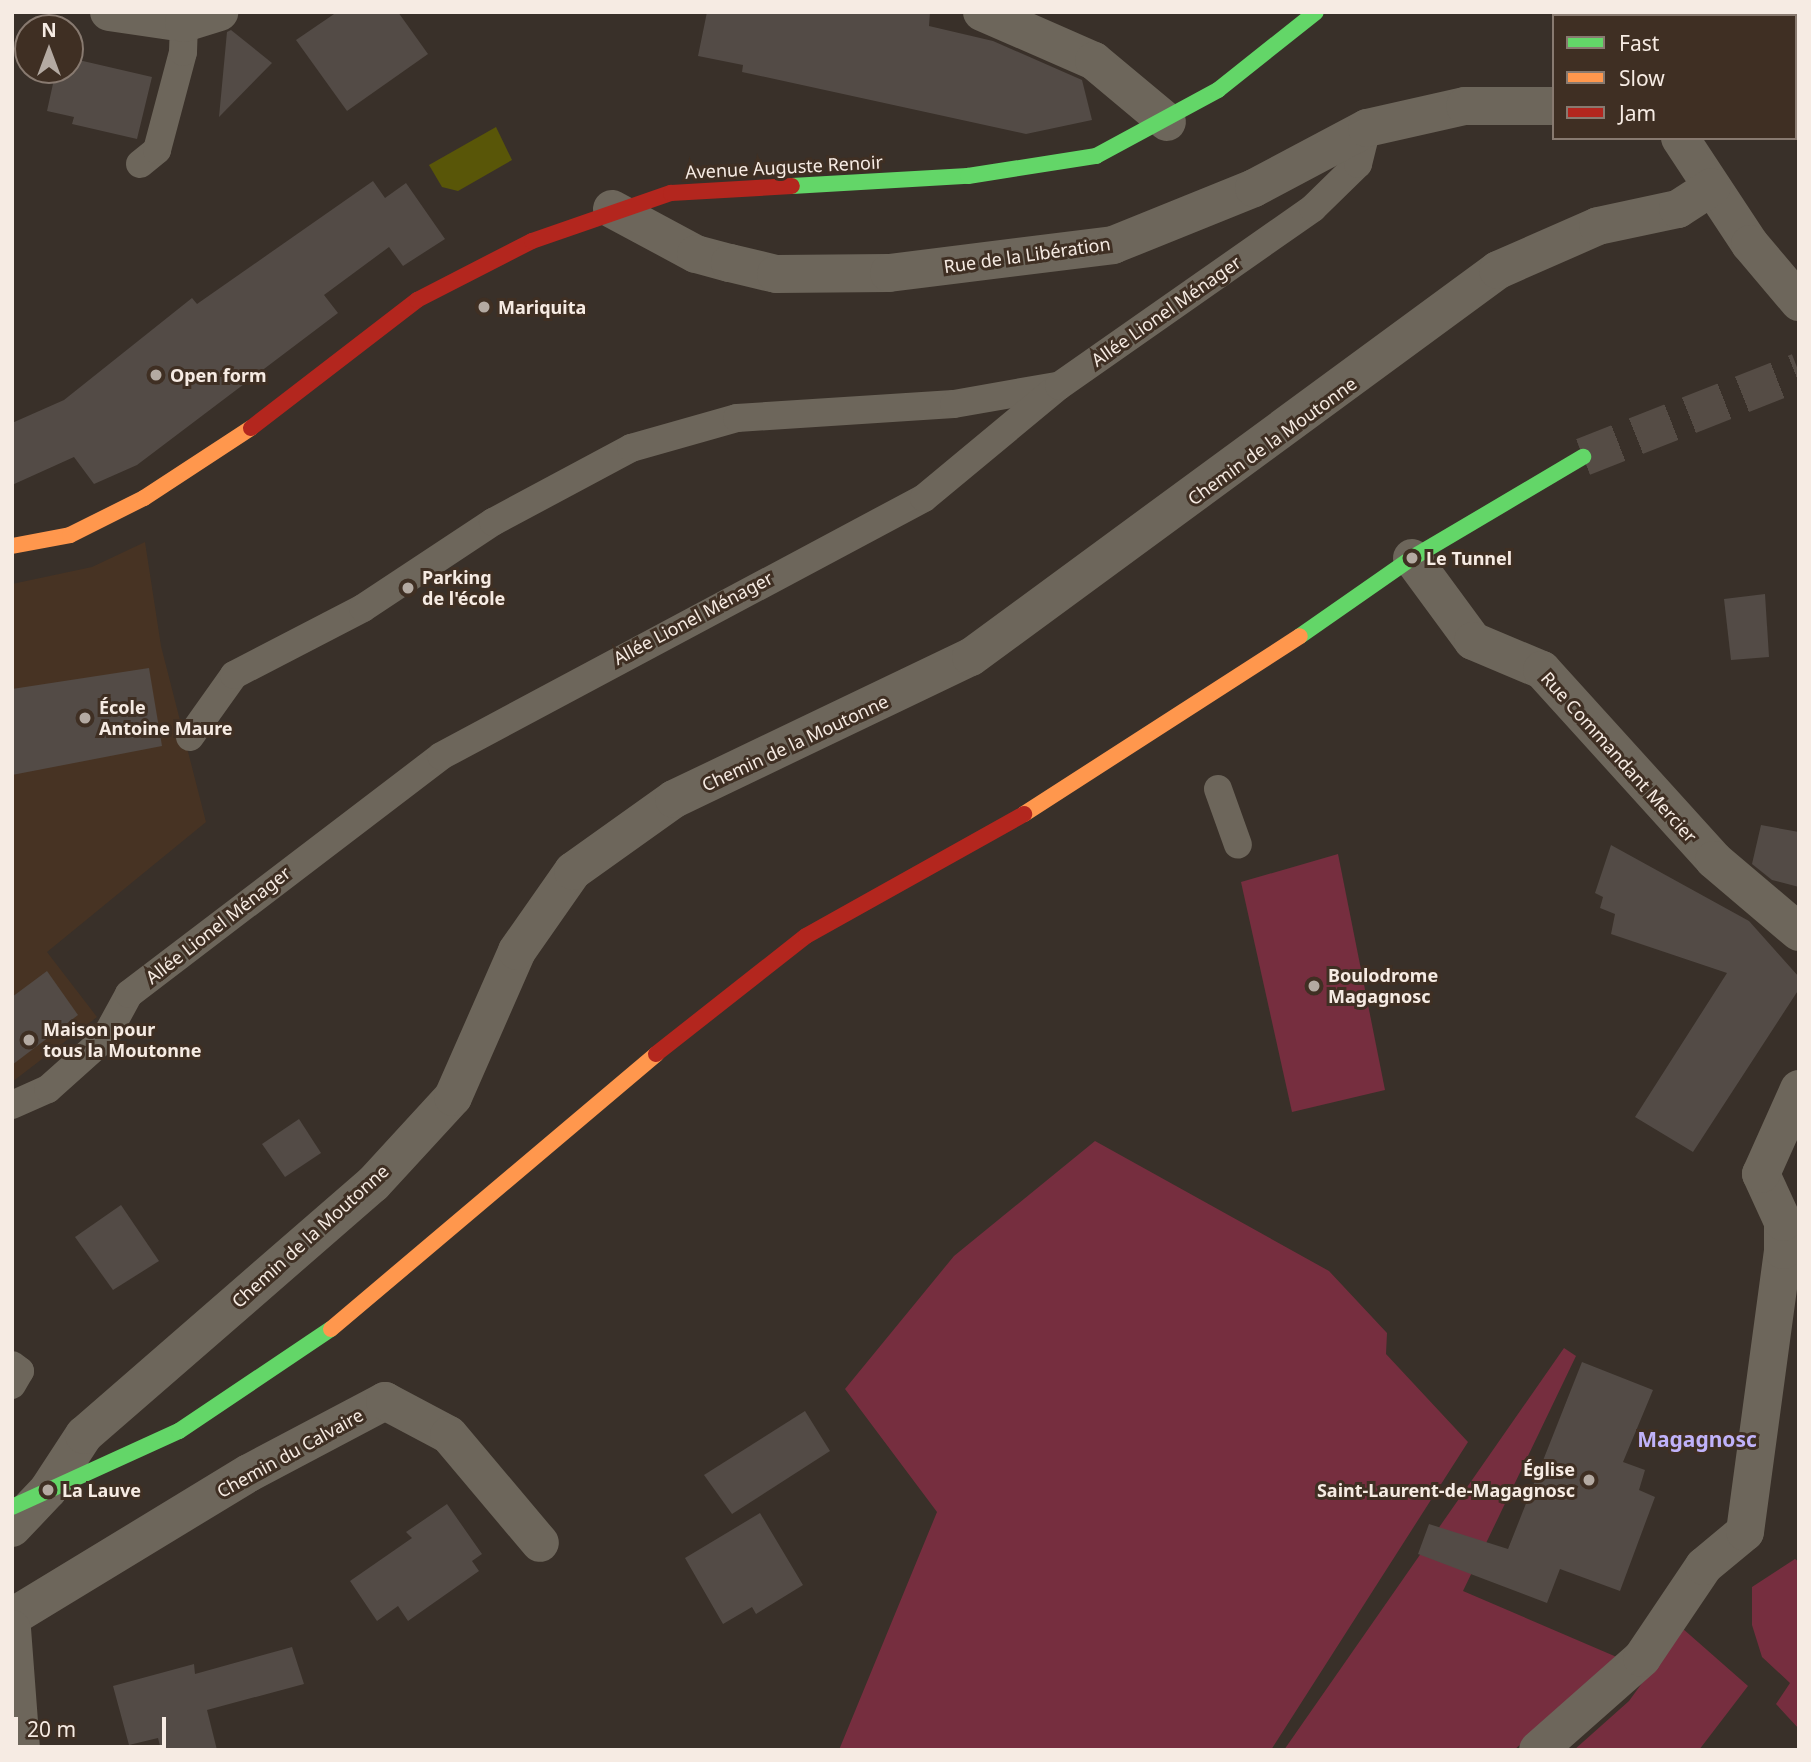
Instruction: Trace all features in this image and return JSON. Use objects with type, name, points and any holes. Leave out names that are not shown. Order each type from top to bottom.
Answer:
[{"type":"main road","name":"Avenue Auguste Renoir","points":[[12,546],[70,535],[144,498],[221,451],[417,300],[471,268],[611,209],[671,193],[981,174],[1096,156],[1167,122],[1316,12]]},
{"type":"main road","points":[[12,1507],[180,1431],[303,1352],[715,1004],[806,936],[1047,801],[1208,700],[1412,558],[1583,457]]},
{"type":"street","points":[[109,12],[202,18]]},
{"type":"street","points":[[982,12],[1094,61],[1167,122]]},
{"type":"street","name":"Rue de la Libération","points":[[611,209],[696,254],[776,274],[889,273],[1113,245],[1254,188],[1367,128],[1465,106],[1552,106]]},
{"type":"street","points":[[1681,140],[1749,244],[1799,302]]},
{"type":"street","name":"Chemin de la Moutonne","points":[[12,1528],[48,1490],[84,1434],[373,1184],[453,1097],[517,951],[573,870],[674,799],[971,657],[1498,270],[1598,226],[1678,209],[1712,187]]},
{"type":"street","points":[[1749,244],[1778,242],[1799,261]]},
{"type":"street","name":"Rue Commandant Mercier","points":[[1412,558],[1473,641],[1542,670],[1714,860],[1799,932]]},
{"type":"street","points":[[1538,1750],[1642,1658],[1704,1566],[1745,1532],[1783,1250],[1783,1222],[1760,1174],[1799,1089]]},
{"type":"street","name":"Chemin du Calvaire","points":[[12,1617],[249,1473],[385,1401],[449,1435],[540,1544]]},
{"type":"street","points":[[12,1629],[21,1750]]},
{"type":"lane","points":[[140,164],[158,150],[183,52],[202,18]]},
{"type":"lane","name":"Allée Lionel Ménager","points":[[12,1105],[48,1089],[105,1038],[129,994],[441,756],[924,498],[1059,386],[1312,208],[1358,164],[1367,128]]},
{"type":"lane","points":[[190,737],[234,676],[363,608],[493,522],[631,448],[737,418],[954,404],[1059,386]]},
{"type":"lane","points":[[1218,789],[1238,845]]},
{"type":"lane","points":[[12,1365],[20,1371],[12,1385]]},
{"type":"shaded area","points":[[496,127],[512,160],[458,191],[442,187],[429,165]]},
{"type":"shaded area","points":[[145,542],[161,646],[206,822],[47,952],[97,1017],[12,1082],[12,584],[92,567]]},
{"type":"shaded area","name":"Boulodrome Magagnosc","points":[[1338,854],[1385,1090],[1292,1112],[1241,882]]},
{"type":"shaded area","points":[[1095,1141],[1329,1271],[1387,1333],[1386,1354],[1468,1442],[1271,1750],[839,1750],[937,1512],[845,1389],[954,1256]]},
{"type":"shaded area","points":[[1564,1348],[1576,1356],[1463,1591],[1619,1658],[1514,1750],[1284,1750]]},
{"type":"shaded area","points":[[1795,1559],[1799,1562],[1799,1729],[1776,1704],[1790,1683],[1762,1657],[1752,1625],[1752,1587]]},
{"type":"shaded area","points":[[1682,1628],[1748,1686],[1699,1750],[1574,1750],[1629,1701]]},
{"type":"building","points":[[337,12],[398,12],[428,54],[347,111],[296,40]]},
{"type":"building","points":[[707,12],[930,12],[929,26],[993,41],[1082,80],[1092,120],[1026,134],[742,72],[743,65],[698,56]]},
{"type":"building","points":[[231,30],[272,63],[219,117],[227,32]]},
{"type":"building","points":[[84,61],[152,77],[137,139],[72,124],[74,117],[47,111],[53,84],[84,84]]},
{"type":"building","points":[[373,181],[385,198],[406,183],[445,239],[403,266],[389,247],[324,295],[338,313],[137,465],[94,484],[74,457],[12,485],[12,423],[64,400],[192,298],[197,304]]},
{"type":"building","points":[[1765,594],[1769,657],[1731,660],[1724,599]]},
{"type":"building","name":"École Antoine Maure","points":[[149,668],[162,746],[12,775],[12,689]]},
{"type":"building","points":[[1761,825],[1799,832],[1799,887],[1772,880],[1752,864]]},
{"type":"building","points":[[1611,845],[1749,921],[1799,977],[1799,989],[1693,1152],[1635,1117],[1727,973],[1611,934],[1615,914],[1600,908],[1603,897],[1595,893]]},
{"type":"building","name":"Maison pour tous la Moutonne","points":[[47,971],[78,1015],[12,1065],[12,997]]},
{"type":"building","points":[[299,1119],[321,1153],[285,1177],[262,1144]]},
{"type":"building","points":[[121,1205],[159,1261],[113,1290],[75,1237]]},
{"type":"building","name":"Église Saint-Laurent-de-Magagnosc","points":[[1582,1362],[1653,1390],[1623,1462],[1645,1470],[1639,1490],[1655,1497],[1620,1591],[1560,1569],[1547,1603],[1418,1554],[1429,1524],[1508,1549]]},
{"type":"building","points":[[805,1411],[830,1451],[732,1514],[704,1475]]},
{"type":"building","points":[[447,1504],[482,1554],[472,1561],[479,1571],[408,1621],[398,1606],[377,1621],[350,1581],[412,1538],[406,1532]]},
{"type":"building","points":[[760,1513],[803,1585],[756,1614],[752,1607],[723,1624],[685,1558]]},
{"type":"building","points":[[292,1647],[304,1684],[207,1710],[217,1750],[161,1750],[158,1738],[129,1745],[113,1686],[194,1664],[195,1674]]},
{"type":"tunnel","points":[[1583,457],[1799,372]]},
{"type":"traffic: fast","points":[[792,186],[968,176],[1096,156],[1218,90],[1316,12]]},
{"type":"traffic: fast","points":[[1300,636],[1412,558],[1583,457]]},
{"type":"traffic: fast","points":[[12,1507],[179,1431],[331,1329]]},
{"type":"traffic: slow","points":[[12,546],[70,535],[144,498],[251,428]]},
{"type":"traffic: slow","points":[[1024,814],[1300,636]]},
{"type":"traffic: slow","points":[[331,1329],[656,1054]]},
{"type":"traffic: jam","points":[[251,428],[417,300],[532,241],[671,193],[792,186]]},
{"type":"traffic: jam","points":[[656,1054],[806,936],[1024,814]]},
{"type":"place","name":"Mariquita","points":[[484,307]]},
{"type":"place","name":"Open form","points":[[156,375]]},
{"type":"place","name":"Le Tunnel","points":[[1412,558]]},
{"type":"place","name":"Parking de l'école","points":[[408,588]]},
{"type":"place","name":"École Antoine Maure","points":[[85,718]]},
{"type":"place","name":"Boulodrome Magagnosc","points":[[1314,986]]},
{"type":"place","name":"Maison pour tous la Moutonne","points":[[29,1040]]},
{"type":"place","name":"Église Saint-Laurent-de-Magagnosc","points":[[1589,1480]]},
{"type":"place","name":"La Lauve","points":[[48,1490]]},
{"type":"district","name":"Magagnosc","points":[[1697,1439]]}]
